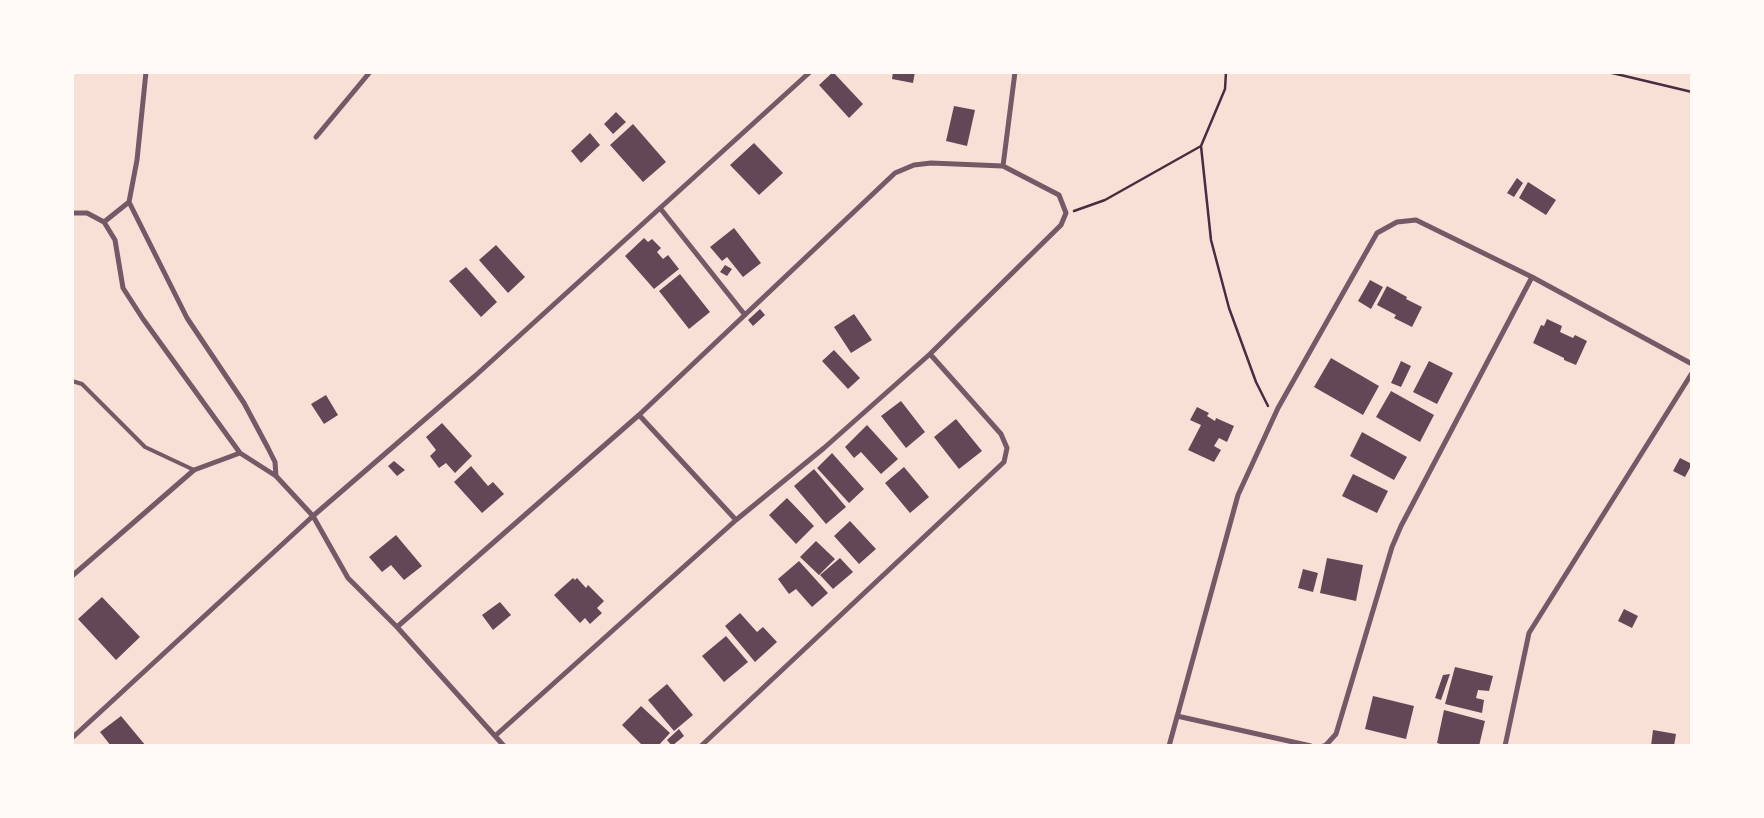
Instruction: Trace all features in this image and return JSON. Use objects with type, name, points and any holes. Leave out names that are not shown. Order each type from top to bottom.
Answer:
[{"type":"street","points":[[146,72],[137,160],[129,202],[187,318],[244,403],[275,462],[276,476]]},
{"type":"street","points":[[316,137],[370,72]]},
{"type":"street","points":[[72,738],[313,516],[476,376],[810,72]]},
{"type":"street","points":[[1003,166],[1015,72]]},
{"type":"street","points":[[397,627],[639,415],[895,173],[914,165],[931,163],[1003,166],[1059,195],[1066,214],[1061,225],[930,354],[824,448],[736,520],[496,736]]},
{"type":"street","points":[[104,222],[129,202]]},
{"type":"street","points":[[660,208],[744,315]]},
{"type":"street","points":[[72,213],[87,213],[104,222],[115,240],[122,288],[240,453],[276,476],[313,516],[348,578],[397,627],[504,746]]},
{"type":"street","points":[[1169,746],[1238,495],[1274,418],[1377,233],[1397,222],[1416,220],[1532,277],[1692,364]]},
{"type":"street","points":[[1323,746],[1336,734],[1392,547],[1401,526],[1532,277]]},
{"type":"street","points":[[701,746],[1004,462],[1007,448],[1001,434],[930,354]]},
{"type":"street","points":[[1505,746],[1529,633],[1692,372]]},
{"type":"street","points":[[639,415],[736,520]]},
{"type":"street","points":[[72,576],[194,470],[240,453]]},
{"type":"street","points":[[1177,716],[1311,746]]},
{"type":"lane","points":[[72,380],[82,384],[145,447],[194,470]]},
{"type":"path","points":[[1226,72],[1225,89],[1201,146],[1211,240],[1229,308],[1256,382],[1274,418]]},
{"type":"path","points":[[1608,72],[1692,92]]},
{"type":"path","points":[[1066,214],[1105,200],[1201,146]]},
{"type":"building","points":[[833,72],[863,104],[849,118],[819,85]]},
{"type":"building","points":[[893,72],[915,72],[913,83],[892,79]]},
{"type":"building","points":[[954,106],[975,110],[967,146],[946,141]]},
{"type":"building","points":[[616,112],[626,122],[613,134],[604,124]]},
{"type":"building","points":[[633,124],[666,162],[643,182],[610,145]]},
{"type":"building","points":[[590,133],[600,145],[581,163],[571,151]]},
{"type":"building","points":[[754,143],[783,173],[759,195],[730,165]]},
{"type":"building","points":[[1517,178],[1523,183],[1514,197],[1507,193]]},
{"type":"building","points":[[1528,182],[1556,200],[1546,215],[1519,198]]},
{"type":"building","points":[[734,228],[761,263],[743,277],[727,257],[722,261],[710,247]]},
{"type":"building","points":[[644,238],[648,242],[652,239],[661,248],[657,252],[663,259],[668,255],[679,269],[654,289],[625,256]]},
{"type":"building","points":[[496,245],[525,277],[508,293],[479,260]]},
{"type":"building","points":[[725,265],[732,269],[727,276],[720,272]]},
{"type":"building","points":[[466,267],[497,302],[481,317],[449,281]]},
{"type":"building","points":[[680,274],[710,312],[689,329],[659,291]]},
{"type":"building","points":[[1370,280],[1383,287],[1371,309],[1358,301]]},
{"type":"building","points":[[1387,286],[1422,307],[1412,327],[1394,318],[1396,315],[1377,305]]},
{"type":"building","points":[[760,309],[765,315],[753,326],[748,320]]},
{"type":"building","points":[[854,314],[872,340],[851,353],[834,327]]},
{"type":"building","points":[[1547,319],[1562,326],[1560,332],[1573,338],[1575,335],[1587,341],[1576,365],[1533,343],[1541,325],[1544,326]]},
{"type":"building","points":[[834,350],[860,378],[848,389],[822,361]]},
{"type":"building","points":[[1331,358],[1379,386],[1363,415],[1314,387]]},
{"type":"building","points":[[1401,361],[1411,366],[1401,387],[1391,383]]},
{"type":"building","points":[[1429,361],[1453,373],[1437,404],[1413,392]]},
{"type":"building","points":[[1391,391],[1434,415],[1420,442],[1376,417]]},
{"type":"building","points":[[326,395],[338,415],[324,424],[311,404]]},
{"type":"building","points":[[901,401],[925,432],[906,448],[881,416]]},
{"type":"building","points":[[1197,407],[1209,413],[1207,416],[1215,421],[1216,418],[1234,426],[1227,442],[1219,438],[1214,446],[1221,450],[1214,462],[1188,450],[1201,425],[1190,420]]},
{"type":"building","points":[[956,419],[982,451],[959,469],[934,437]]},
{"type":"building","points":[[442,423],[472,456],[455,473],[446,463],[439,468],[430,456],[436,450],[426,437]]},
{"type":"building","points":[[867,425],[898,459],[881,474],[861,452],[854,458],[845,447]]},
{"type":"building","points":[[1362,432],[1407,457],[1394,480],[1350,456]]},
{"type":"building","points":[[832,453],[864,489],[849,503],[817,468]]},
{"type":"building","points":[[1680,458],[1692,464],[1685,477],[1673,471]]},
{"type":"building","points":[[394,461],[405,470],[397,476],[388,466]]},
{"type":"building","points":[[471,466],[488,486],[493,482],[504,494],[482,513],[454,482]]},
{"type":"building","points":[[904,467],[929,497],[910,513],[885,483]]},
{"type":"building","points":[[814,469],[846,507],[826,524],[794,486]]},
{"type":"building","points":[[1353,474],[1388,491],[1377,513],[1342,496]]},
{"type":"building","points":[[787,498],[814,526],[796,544],[769,515]]},
{"type":"building","points":[[850,521],[876,549],[859,564],[834,536]]},
{"type":"building","points":[[396,535],[422,566],[404,580],[391,565],[382,572],[369,557]]},
{"type":"building","points":[[816,541],[835,559],[819,575],[800,557]]},
{"type":"building","points":[[840,558],[853,572],[833,589],[820,575]]},
{"type":"building","points":[[1327,558],[1363,565],[1356,601],[1320,593]]},
{"type":"building","points":[[799,561],[828,593],[812,607],[796,589],[789,594],[778,579]]},
{"type":"building","points":[[1303,569],[1318,573],[1313,592],[1298,588]]},
{"type":"building","points":[[573,578],[575,580],[577,578],[586,588],[588,585],[604,601],[597,608],[602,613],[590,624],[585,618],[580,623],[554,595]]},
{"type":"building","points":[[102,597],[140,637],[116,660],[78,619]]},
{"type":"building","points":[[500,602],[511,615],[493,630],[482,615]]},
{"type":"building","points":[[1624,609],[1638,616],[1632,628],[1618,621]]},
{"type":"building","points":[[740,613],[757,632],[763,627],[777,642],[755,662],[725,626]]},
{"type":"building","points":[[726,636],[748,662],[724,682],[702,656]]},
{"type":"building","points":[[1455,667],[1493,676],[1489,691],[1478,690],[1476,698],[1484,700],[1482,713],[1445,704]]},
{"type":"building","points":[[1450,674],[1441,700],[1435,698],[1443,675]]},
{"type":"building","points":[[667,684],[693,715],[674,731],[648,700]]},
{"type":"building","points":[[1373,696],[1414,706],[1406,739],[1365,729]]},
{"type":"building","points":[[641,706],[670,733],[658,746],[643,746],[622,725]]},
{"type":"building","points":[[1444,710],[1485,721],[1479,746],[1447,746],[1437,743]]},
{"type":"building","points":[[121,716],[146,746],[111,746],[100,732]]},
{"type":"building","points":[[679,729],[684,736],[672,746],[667,740]]},
{"type":"building","points":[[1653,730],[1676,734],[1674,746],[1651,746]]}]
